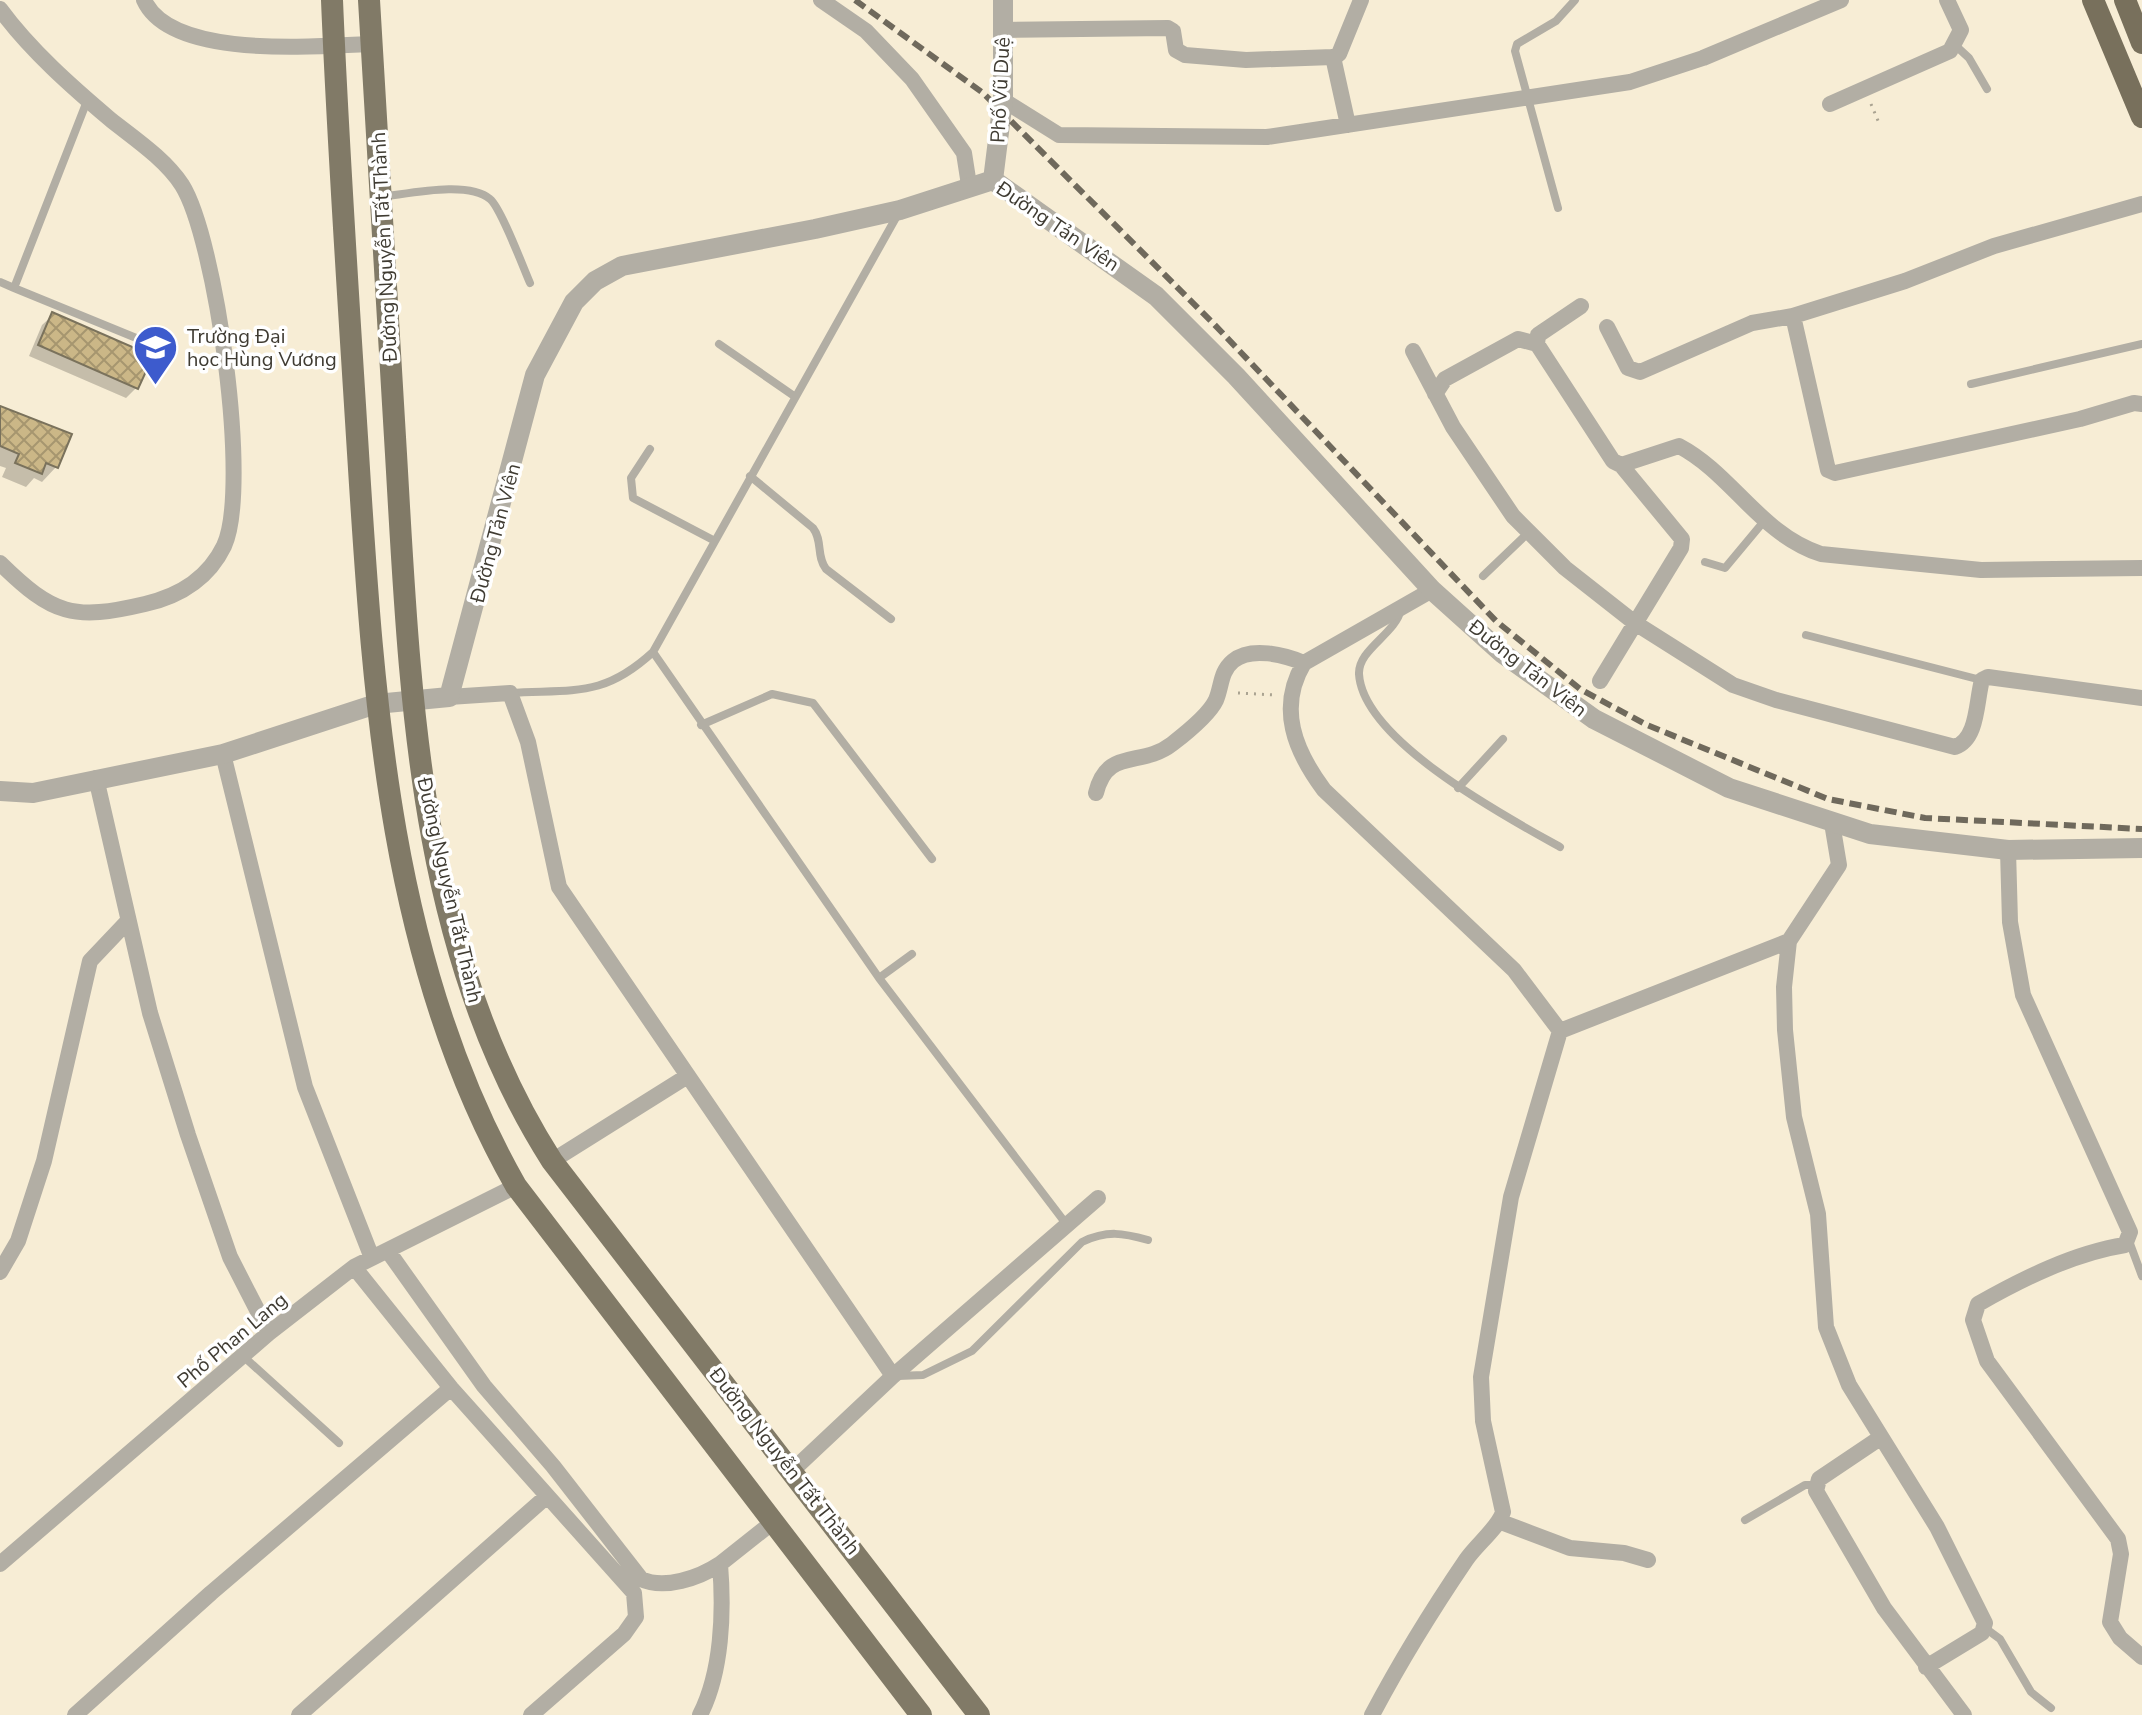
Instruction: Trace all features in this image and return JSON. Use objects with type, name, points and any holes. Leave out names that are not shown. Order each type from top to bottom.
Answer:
[{"type":"highway","points":[[2093,0],[2142,117]]},
{"type":"highway","points":[[2125,0],[2142,43]]},
{"type":"main road","name":"Đường Nguyễn Tất Thành","points":[[332,0],[376,704],[394,825],[437,1004],[471,1101],[516,1186],[921,1715]]},
{"type":"main road","name":"Đường Nguyễn Tất Thành","points":[[369,0],[411,701],[429,819],[472,993],[510,1089],[552,1161],[979,1715]]},
{"type":"street","points":[[144,0],[148,8],[174,29],[203,39],[297,46],[372,44]]},
{"type":"street","points":[[821,0],[866,31],[912,79],[964,153],[969,185]]},
{"type":"street","name":"Phố Vũ Duệ","points":[[993,180],[1003,100],[1003,0]]},
{"type":"street","points":[[1003,30],[1168,28],[1173,31],[1176,50],[1185,55],[1246,60],[1333,57],[1339,54],[1361,0]]},
{"type":"street","points":[[1003,100],[1059,135],[1254,138],[1630,82],[1703,58],[1841,0]]},
{"type":"street","points":[[1830,104],[1956,46],[1961,30],[1947,0]]},
{"type":"street","points":[[0,9],[5,24],[87,100],[174,174],[194,208],[220,321],[236,480],[225,545],[199,581],[170,598],[102,614],[64,611],[27,590],[0,563]]},
{"type":"street","points":[[1333,57],[1348,125]]},
{"type":"street","name":"Đường Tản Viên","points":[[449,697],[535,375],[574,302],[595,281],[622,266],[900,210],[969,185],[993,180],[1156,296],[1236,376],[1432,590],[1502,653],[1594,719],[1729,788],[1870,834],[2008,850],[2142,848]]},
{"type":"street","points":[[1607,327],[1628,368],[1640,372],[1752,323],[1793,316],[1905,281],[1994,246],[2142,204]]},
{"type":"street","points":[[1581,306],[1538,335],[1537,344],[1613,461],[1621,465],[1682,539],[1600,681]]},
{"type":"street","points":[[1793,316],[1828,470],[1835,473],[2080,419],[2134,403],[2142,404]]},
{"type":"street","points":[[1435,394],[1445,379],[1518,339],[1537,344]]},
{"type":"street","points":[[1413,351],[1435,394],[1496,491],[1529,532],[1565,568],[1635,623],[1733,685],[1776,700],[1955,747],[1966,743],[1971,735],[1982,680],[1988,677],[2142,698]]},
{"type":"street","points":[[1621,465],[1679,446],[1798,547],[1821,554],[1981,570],[2142,568]]},
{"type":"street","points":[[1432,590],[1304,663],[1293,681],[1293,736],[1305,765],[1324,790],[1514,970],[1560,1031]]},
{"type":"street","points":[[1096,793],[1100,776],[1107,766],[1158,753],[1205,712],[1215,702],[1222,676],[1234,660],[1256,653],[1289,657],[1304,663]]},
{"type":"street","points":[[0,791],[33,793],[223,754],[376,704],[510,693],[528,742],[555,879],[686,1077],[893,1376]]},
{"type":"street","points":[[223,754],[305,1087],[372,1258]]},
{"type":"street","points":[[96,778],[150,1013],[230,1257],[269,1333]]},
{"type":"street","points":[[1832,823],[1839,865],[1789,941],[1784,987],[1785,1030],[1794,1117],[1818,1214],[1826,1327],[1849,1385],[1937,1527],[1985,1628],[1926,1667]]},
{"type":"street","points":[[2008,850],[2010,922],[2023,995],[2130,1232],[2125,1245],[2101,1249],[2006,1288],[1978,1304],[1973,1320],[1987,1361],[2122,1546],[2110,1622],[2120,1638],[2142,1657]]},
{"type":"street","points":[[0,1272],[18,1241],[44,1161],[90,961],[127,922]]},
{"type":"street","points":[[1560,1031],[1789,941]]},
{"type":"street","points":[[1372,1715],[1440,1598],[1481,1538],[1501,1522],[1503,1512],[1483,1421],[1481,1377],[1511,1197],[1560,1031]]},
{"type":"street","points":[[552,1161],[686,1077]]},
{"type":"street","name":"Phố Phan Lang","points":[[0,1564],[269,1333],[354,1267],[516,1186]]},
{"type":"street","points":[[793,1470],[893,1376],[1098,1198]]},
{"type":"street","points":[[388,1251],[484,1386],[553,1466],[641,1579],[654,1585],[707,1573],[773,1522]]},
{"type":"street","points":[[354,1267],[451,1388],[634,1593],[636,1617],[624,1634],[531,1715]]},
{"type":"street","points":[[75,1715],[211,1593],[451,1388]]},
{"type":"street","points":[[1880,1438],[1819,1479],[1815,1485],[1884,1608],[1964,1715]]},
{"type":"street","points":[[299,1715],[546,1497]]},
{"type":"street","points":[[1501,1522],[1570,1548],[1624,1553],[1648,1560]]},
{"type":"street","points":[[700,1715],[716,1655],[723,1593],[720,1564]]},
{"type":"lane","points":[[1558,208],[1515,51],[1517,44],[1556,21],[1575,0]]},
{"type":"lane","points":[[1956,46],[1969,58],[1987,89]]},
{"type":"lane","points":[[14,288],[87,100]]},
{"type":"lane","points":[[380,198],[451,189],[477,191],[492,200],[530,283]]},
{"type":"lane","points":[[510,693],[601,687],[631,672],[653,652],[900,210]]},
{"type":"lane","points":[[0,282],[146,342]]},
{"type":"lane","points":[[719,344],[794,396]]},
{"type":"lane","points":[[1971,384],[2142,344]]},
{"type":"lane","points":[[650,449],[631,478],[633,498],[715,541]]},
{"type":"lane","points":[[750,476],[820,536],[820,561],[826,569],[891,619]]},
{"type":"lane","points":[[1705,562],[1725,568],[1765,520]]},
{"type":"lane","points":[[1483,576],[1529,532]]},
{"type":"lane","points":[[1401,608],[1392,629],[1362,661],[1359,675],[1377,715],[1418,756],[1458,788],[1560,847]]},
{"type":"lane","points":[[1806,635],[1982,680]]},
{"type":"lane","points":[[653,652],[879,978],[1068,1225]]},
{"type":"lane","points":[[701,725],[772,694],[813,703],[932,859]]},
{"type":"lane","points":[[1458,788],[1503,739]]},
{"type":"lane","points":[[879,978],[912,954]]},
{"type":"lane","points":[[893,1376],[923,1375],[972,1351],[1082,1242],[1099,1234],[1118,1232],[1148,1240]]},
{"type":"lane","points":[[2129,1240],[2142,1276]]},
{"type":"lane","points":[[242,1356],[339,1443]]},
{"type":"lane","points":[[1745,1520],[1805,1485],[1815,1485]]},
{"type":"lane","points":[[1985,1628],[2000,1639],[2031,1692],[2051,1708]]},
{"type":"path","points":[[1238,693],[1291,696]]},
{"type":"building","points":[[52,312],[153,356],[138,389],[38,345]]},
{"type":"building","points":[[0,406],[72,434],[58,468],[46,463],[42,474],[15,463],[19,454],[0,446]]},
{"type":"railway","points":[[855,0],[983,93],[1212,322],[1496,621],[1580,689],[1647,725],[1828,799],[1925,818],[2142,829]]},
{"type":"place","name":"Trường Đại học Hùng Vương","points":[[156,386]]}]
